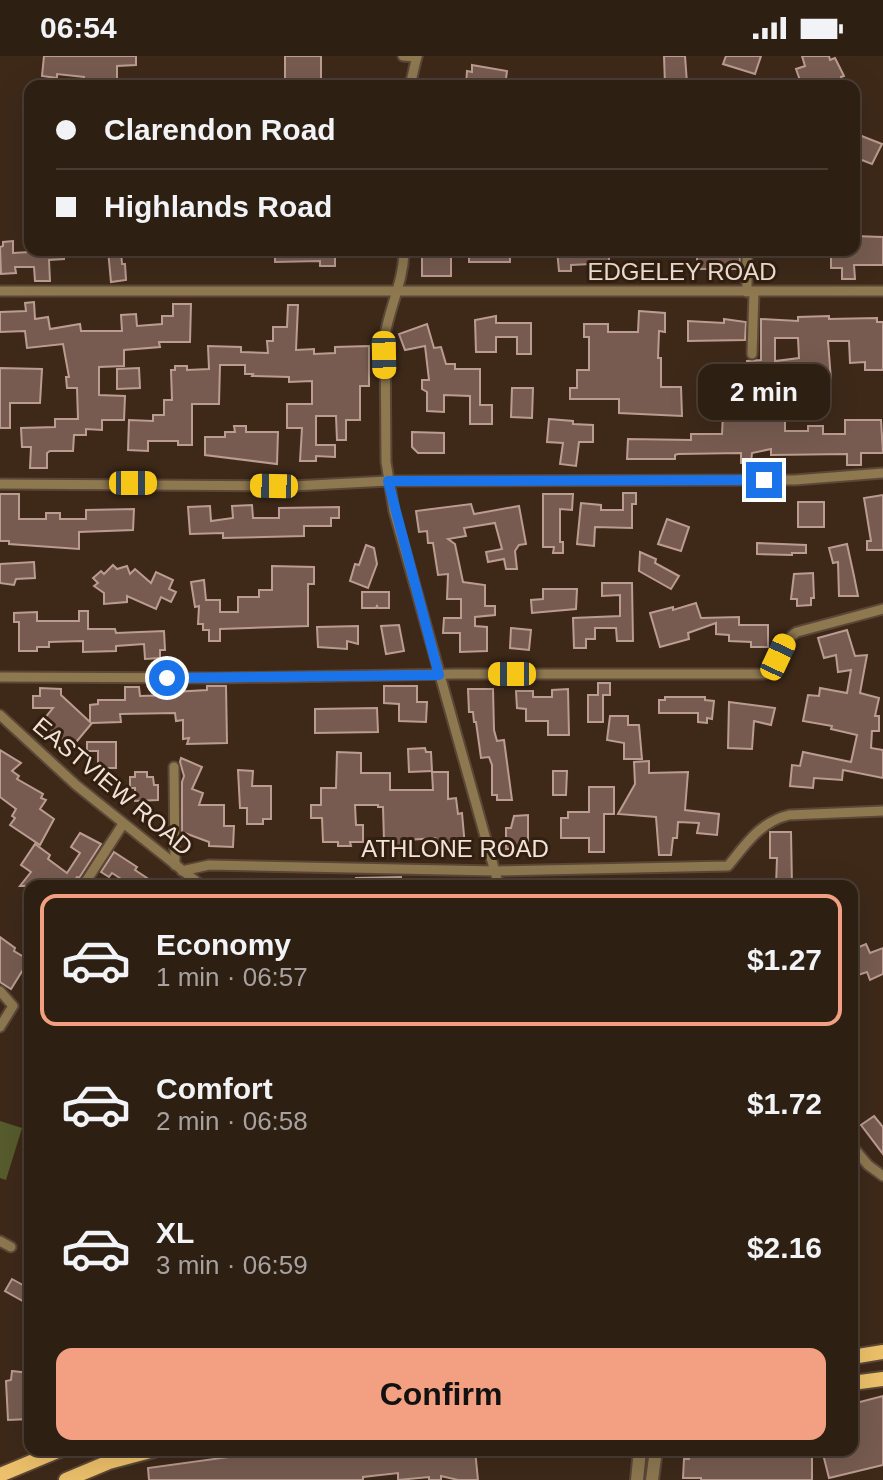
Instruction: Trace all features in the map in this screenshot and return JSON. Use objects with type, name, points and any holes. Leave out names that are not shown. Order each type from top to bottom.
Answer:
[{"type":"main road","points":[[858,1356],[883,1352]]},
{"type":"main road","points":[[858,1382],[883,1379]]},
{"type":"main road","points":[[3,1472],[44,1456]]},
{"type":"main road","points":[[66,1480],[132,1456]]},
{"type":"street","points":[[403,56],[417,56],[411,80]]},
{"type":"street","points":[[403,256],[398,289],[385,335],[388,481],[497,880]]},
{"type":"street","points":[[748,256],[752,354]]},
{"type":"street","name":"EDGELEY ROAD","points":[[0,291],[883,291]]},
{"type":"street","points":[[0,484],[293,486],[388,481],[795,480],[883,473]]},
{"type":"street","points":[[0,677],[764,674],[772,667],[786,640],[797,632],[883,609]]},
{"type":"street","name":"EASTVIEW ROAD","points":[[0,715],[76,785],[194,880]]},
{"type":"street","points":[[174,767],[179,868]]},
{"type":"street","name":"ATHLONE ROAD","points":[[179,868],[209,865],[495,871],[728,866],[755,832],[775,818],[883,811]]},
{"type":"street","points":[[87,880],[123,824]]},
{"type":"street","points":[[0,991],[13,1006],[0,1027]]},
{"type":"street","points":[[858,1153],[883,1176]]},
{"type":"street","points":[[0,1241],[11,1247]]},
{"type":"street","points":[[637,1480],[639,1456]]},
{"type":"street","points":[[652,1480],[655,1456]]},
{"type":"green space","points":[[0,1121],[22,1128],[6,1180],[0,1178]]},
{"type":"building","points":[[44,56],[136,56],[136,65],[117,66],[117,80],[84,80],[84,77],[57,74],[57,78],[42,76]]},
{"type":"building","points":[[285,56],[321,56],[321,80],[285,80]]},
{"type":"building","points":[[664,56],[685,56],[687,80],[665,80]]},
{"type":"building","points":[[726,56],[761,56],[755,74],[723,64]]},
{"type":"building","points":[[802,56],[829,56],[830,60],[835,58],[844,76],[842,80],[800,80],[796,69],[805,66]]},
{"type":"building","points":[[472,65],[507,71],[506,80],[466,80],[467,71],[472,72]]},
{"type":"building","points":[[860,135],[882,144],[872,164],[860,159]]},
{"type":"building","points":[[860,236],[883,237],[883,265],[854,265],[855,279],[842,279],[842,268],[831,268],[831,256],[860,256]]},
{"type":"building","points":[[13,241],[13,253],[64,256],[64,259],[49,260],[50,281],[35,281],[34,267],[15,267],[16,273],[1,274],[0,247],[3,242]]},
{"type":"building","points":[[109,256],[121,256],[126,280],[111,282]]},
{"type":"building","points":[[275,256],[335,256],[335,266],[320,266],[320,261],[275,262]]},
{"type":"building","points":[[422,256],[451,256],[451,276],[422,276]]},
{"type":"building","points":[[469,256],[510,256],[510,262],[469,262]]},
{"type":"building","points":[[558,256],[609,256],[609,271],[591,271],[591,264],[571,265],[571,271],[559,271]]},
{"type":"building","points":[[697,256],[740,256],[740,269],[697,269]]},
{"type":"building","points":[[34,302],[35,319],[48,317],[50,329],[80,324],[81,331],[122,331],[121,315],[136,314],[137,326],[162,324],[162,316],[173,316],[173,304],[191,304],[190,342],[159,342],[160,347],[124,350],[124,366],[99,367],[99,395],[125,396],[124,420],[102,420],[102,430],[86,429],[86,435],[74,435],[73,451],[47,453],[47,468],[30,468],[31,447],[22,447],[21,428],[55,427],[55,419],[78,419],[77,388],[67,388],[66,377],[69,377],[63,344],[27,348],[25,331],[0,332],[0,312],[26,311],[25,303]]},
{"type":"building","points":[[288,305],[298,305],[296,350],[314,349],[314,354],[335,353],[335,347],[369,346],[369,386],[360,386],[360,420],[346,420],[346,440],[337,440],[336,416],[316,416],[316,445],[335,445],[335,457],[316,456],[316,461],[300,461],[302,428],[287,428],[287,404],[312,404],[312,381],[289,382],[289,377],[252,376],[245,374],[245,365],[220,365],[219,404],[192,404],[192,445],[178,445],[178,441],[148,441],[148,451],[128,450],[129,420],[153,421],[153,415],[164,415],[164,400],[172,400],[171,370],[175,370],[175,366],[187,366],[187,370],[209,369],[208,346],[241,347],[241,352],[268,353],[267,341],[273,341],[273,327],[287,327]]},
{"type":"building","points":[[639,311],[665,313],[665,332],[659,331],[661,387],[681,387],[682,416],[619,413],[619,399],[570,399],[570,388],[577,388],[577,370],[589,370],[589,337],[584,337],[584,324],[608,324],[608,332],[638,332]]},
{"type":"building","points":[[496,316],[496,323],[531,323],[531,354],[517,354],[517,337],[496,337],[496,352],[476,352],[475,320]]},
{"type":"building","points":[[798,317],[877,318],[877,322],[883,322],[883,370],[865,370],[865,362],[850,363],[849,341],[828,341],[831,380],[788,378],[789,392],[758,392],[758,417],[785,417],[785,431],[808,431],[808,426],[823,426],[823,434],[845,434],[845,420],[881,420],[883,453],[861,453],[861,465],[847,465],[847,454],[771,455],[771,449],[752,453],[751,463],[741,463],[741,453],[678,454],[675,459],[627,459],[628,439],[691,440],[691,434],[722,434],[723,414],[742,413],[742,388],[723,388],[723,375],[743,375],[747,372],[747,361],[761,360],[761,319],[798,321]],"holes":[[[775,338],[798,338],[799,358],[775,361]]]},
{"type":"building","points":[[724,319],[746,322],[745,340],[688,341],[688,321],[724,323]]},
{"type":"building","points":[[427,324],[434,348],[441,347],[446,364],[455,364],[455,369],[480,369],[480,405],[492,405],[492,424],[470,424],[470,396],[444,395],[444,412],[427,411],[427,392],[422,389],[422,380],[429,380],[425,346],[405,350],[399,334]]},
{"type":"building","points":[[0,368],[42,369],[40,403],[10,403],[10,428],[0,428]]},
{"type":"building","points":[[139,368],[140,388],[117,389],[117,369]]},
{"type":"building","points":[[512,388],[533,388],[532,418],[511,417]]},
{"type":"building","points":[[549,419],[593,425],[593,442],[579,442],[576,466],[560,464],[563,443],[547,442]]},
{"type":"building","points":[[234,426],[246,426],[246,432],[278,432],[277,464],[205,455],[205,437],[225,437],[225,432],[235,432]]},
{"type":"building","points":[[412,432],[444,433],[444,453],[418,453],[412,447]]},
{"type":"building","points":[[623,493],[636,493],[636,504],[632,504],[632,528],[595,527],[594,546],[577,544],[581,503],[601,505],[601,510],[623,510]]},
{"type":"building","points":[[0,494],[19,494],[19,519],[46,519],[46,513],[60,513],[60,519],[86,519],[86,510],[134,509],[133,530],[79,532],[79,549],[9,544],[9,541],[0,541]]},
{"type":"building","points":[[543,494],[573,494],[572,510],[560,509],[563,553],[553,553],[554,547],[543,547]]},
{"type":"building","points":[[883,495],[883,550],[867,550],[867,541],[871,541],[864,498]]},
{"type":"building","points":[[798,502],[824,502],[824,527],[798,527]]},
{"type":"building","points":[[471,504],[474,514],[519,506],[526,544],[519,545],[515,551],[517,569],[506,569],[504,559],[488,562],[486,552],[502,549],[495,523],[464,528],[466,536],[448,539],[455,544],[463,582],[485,585],[485,606],[495,606],[495,615],[475,617],[475,626],[487,627],[487,651],[460,652],[460,633],[443,633],[444,618],[461,618],[461,599],[447,599],[448,574],[438,575],[433,543],[428,543],[427,531],[419,532],[416,511]]},
{"type":"building","points":[[252,505],[253,518],[279,518],[279,508],[339,507],[339,518],[331,518],[331,526],[304,526],[304,536],[223,538],[223,533],[190,534],[188,507],[210,506],[211,521],[233,518],[232,506]]},
{"type":"building","points":[[667,519],[689,527],[681,551],[658,544]]},
{"type":"building","points":[[757,543],[806,545],[806,553],[757,554]]},
{"type":"building","points":[[847,544],[858,596],[839,596],[838,562],[833,563],[829,548]]},
{"type":"building","points":[[366,545],[374,548],[377,564],[368,588],[350,581]]},
{"type":"building","points":[[640,552],[656,559],[655,563],[679,576],[671,589],[639,571]]},
{"type":"building","points":[[34,562],[35,578],[16,579],[14,585],[0,583],[0,564]]},
{"type":"building","points":[[113,565],[117,569],[127,566],[130,574],[135,569],[151,583],[156,572],[173,580],[169,589],[176,592],[171,602],[161,597],[156,609],[127,596],[127,602],[104,604],[104,593],[94,586],[98,583],[93,578],[101,571],[104,574]]},
{"type":"building","points":[[272,566],[314,567],[314,584],[308,584],[308,626],[220,629],[220,641],[209,641],[209,630],[203,630],[203,624],[198,624],[199,606],[195,607],[191,582],[204,580],[206,600],[220,600],[220,612],[238,612],[238,597],[259,597],[259,590],[272,590]]},
{"type":"building","points":[[813,573],[814,598],[811,598],[811,605],[797,606],[797,599],[791,599],[794,574]]},
{"type":"building","points":[[602,583],[632,583],[633,641],[617,641],[616,628],[595,628],[595,639],[586,639],[586,648],[574,648],[573,618],[620,616],[620,595],[602,596]]},
{"type":"building","points":[[543,589],[577,589],[576,609],[532,613],[531,600],[543,599]]},
{"type":"building","points":[[362,592],[389,592],[389,608],[362,608]]},
{"type":"building","points":[[696,603],[701,618],[739,617],[739,625],[768,625],[768,647],[751,647],[751,642],[729,641],[729,635],[716,634],[716,623],[688,633],[689,639],[660,647],[650,613]]},
{"type":"building","points":[[79,611],[88,611],[88,629],[115,629],[116,633],[164,631],[165,650],[160,650],[160,658],[145,659],[144,644],[116,646],[116,651],[83,652],[83,641],[49,642],[49,647],[37,647],[37,651],[19,651],[19,622],[14,622],[14,613],[37,612],[37,621],[79,621]]},
{"type":"building","points":[[399,625],[404,651],[386,654],[381,626]]},
{"type":"building","points":[[358,626],[358,644],[347,641],[347,649],[318,647],[317,627]]},
{"type":"building","points":[[511,628],[531,630],[529,650],[510,648]]},
{"type":"building","points":[[847,630],[855,656],[867,655],[860,693],[879,698],[875,716],[879,716],[879,731],[872,731],[871,748],[883,750],[883,778],[843,770],[842,780],[814,778],[813,788],[790,786],[792,765],[800,766],[803,752],[851,762],[857,735],[831,729],[832,726],[803,721],[808,695],[819,696],[820,688],[847,693],[851,670],[838,672],[836,655],[824,658],[818,638]]},
{"type":"building","points":[[598,683],[610,683],[610,695],[603,695],[603,722],[588,722],[588,695],[598,695]]},
{"type":"building","points":[[207,686],[226,686],[227,743],[187,744],[189,738],[183,739],[183,720],[176,721],[175,713],[120,714],[121,722],[92,723],[72,747],[40,724],[53,708],[33,708],[33,696],[40,696],[40,688],[61,689],[61,695],[90,722],[90,705],[98,704],[98,700],[125,700],[125,687],[139,687],[140,696],[174,695],[173,692],[207,690]]},
{"type":"building","points":[[384,686],[417,686],[417,702],[427,702],[426,722],[399,721],[399,704],[384,703]]},
{"type":"building","points":[[468,689],[493,689],[494,730],[497,741],[504,740],[512,800],[497,800],[497,795],[492,795],[492,765],[489,757],[481,758],[476,722],[473,712],[469,712]]},
{"type":"building","points":[[568,689],[569,735],[548,735],[548,721],[526,721],[526,709],[517,708],[516,691],[533,691],[533,697],[552,697],[552,690]]},
{"type":"building","points":[[665,697],[705,697],[705,700],[714,701],[712,719],[707,718],[707,723],[698,722],[698,713],[659,713],[659,700],[665,700]]},
{"type":"building","points":[[729,702],[775,708],[771,725],[754,721],[752,749],[728,748]]},
{"type":"building","points":[[377,708],[378,732],[315,733],[315,709]]},
{"type":"building","points":[[610,716],[628,716],[628,725],[639,725],[642,759],[624,759],[624,743],[607,740]]},
{"type":"building","points":[[87,742],[116,742],[116,768],[98,768],[98,751],[87,751]]},
{"type":"building","points":[[425,748],[426,752],[431,752],[432,771],[409,772],[408,749]]},
{"type":"building","points":[[0,750],[21,763],[12,771],[19,776],[17,779],[43,794],[41,798],[46,800],[40,809],[54,819],[40,845],[10,825],[16,809],[0,797]]},
{"type":"building","points":[[337,752],[361,753],[361,773],[390,773],[390,790],[433,790],[432,772],[448,772],[448,799],[456,798],[458,814],[462,813],[465,847],[442,850],[441,841],[435,841],[435,838],[408,840],[408,845],[396,845],[396,840],[384,840],[383,807],[378,805],[355,805],[356,825],[363,825],[363,842],[338,846],[338,842],[323,842],[322,818],[311,818],[311,805],[321,805],[321,788],[336,788]]},
{"type":"building","points":[[181,758],[202,767],[192,789],[203,793],[199,805],[224,805],[224,826],[234,826],[233,847],[209,846],[209,842],[182,832],[184,776]]},
{"type":"building","points":[[649,761],[649,773],[688,772],[685,810],[719,814],[717,835],[697,833],[699,823],[678,822],[671,855],[659,855],[656,817],[618,814],[635,784],[634,762]]},
{"type":"building","points":[[238,770],[253,771],[252,786],[271,786],[271,819],[263,819],[263,824],[247,824],[247,808],[240,808]]},
{"type":"building","points":[[553,771],[567,771],[566,795],[553,795]]},
{"type":"building","points":[[135,772],[147,772],[147,777],[153,777],[154,785],[158,785],[158,800],[135,801],[135,788],[130,788],[130,777],[135,777]]},
{"type":"building","points":[[589,787],[614,787],[614,814],[604,814],[604,852],[589,852],[589,838],[561,838],[561,818],[568,818],[568,812],[589,812]]},
{"type":"building","points":[[528,815],[528,849],[506,849],[506,828],[511,828],[514,816]]},
{"type":"building","points":[[770,832],[791,832],[792,880],[776,880],[777,858],[770,858]]},
{"type":"building","points":[[80,833],[101,844],[79,878],[25,880],[31,872],[21,865],[35,844],[67,873],[80,853],[71,847]]},
{"type":"building","points":[[114,852],[150,880],[123,880],[112,873],[109,877],[101,872]]},
{"type":"building","points":[[401,877],[401,880],[356,880]]},
{"type":"building","points":[[0,937],[24,957],[24,968],[11,989],[0,982]]},
{"type":"building","points":[[866,944],[870,953],[883,948],[883,974],[870,980],[867,972],[858,975],[858,947]]},
{"type":"building","points":[[874,1116],[883,1127],[883,1154],[861,1125]]},
{"type":"building","points":[[12,1279],[24,1286],[24,1302],[5,1291]]},
{"type":"building","points":[[12,1371],[24,1372],[24,1419],[8,1420],[6,1381],[11,1380]]},
{"type":"building","points":[[883,1396],[883,1465],[829,1478],[824,1456],[858,1456],[858,1402]]},
{"type":"building","points":[[236,1456],[476,1456],[478,1480],[441,1476],[441,1480],[429,1480],[429,1477],[398,1480],[398,1473],[363,1477],[363,1480],[149,1480],[148,1468]]},
{"type":"building","points":[[689,1456],[812,1456],[812,1480],[683,1478],[684,1459],[689,1459]]},
{"type":"route","points":[[167,678],[439,675],[388,481],[764,480]]}]
